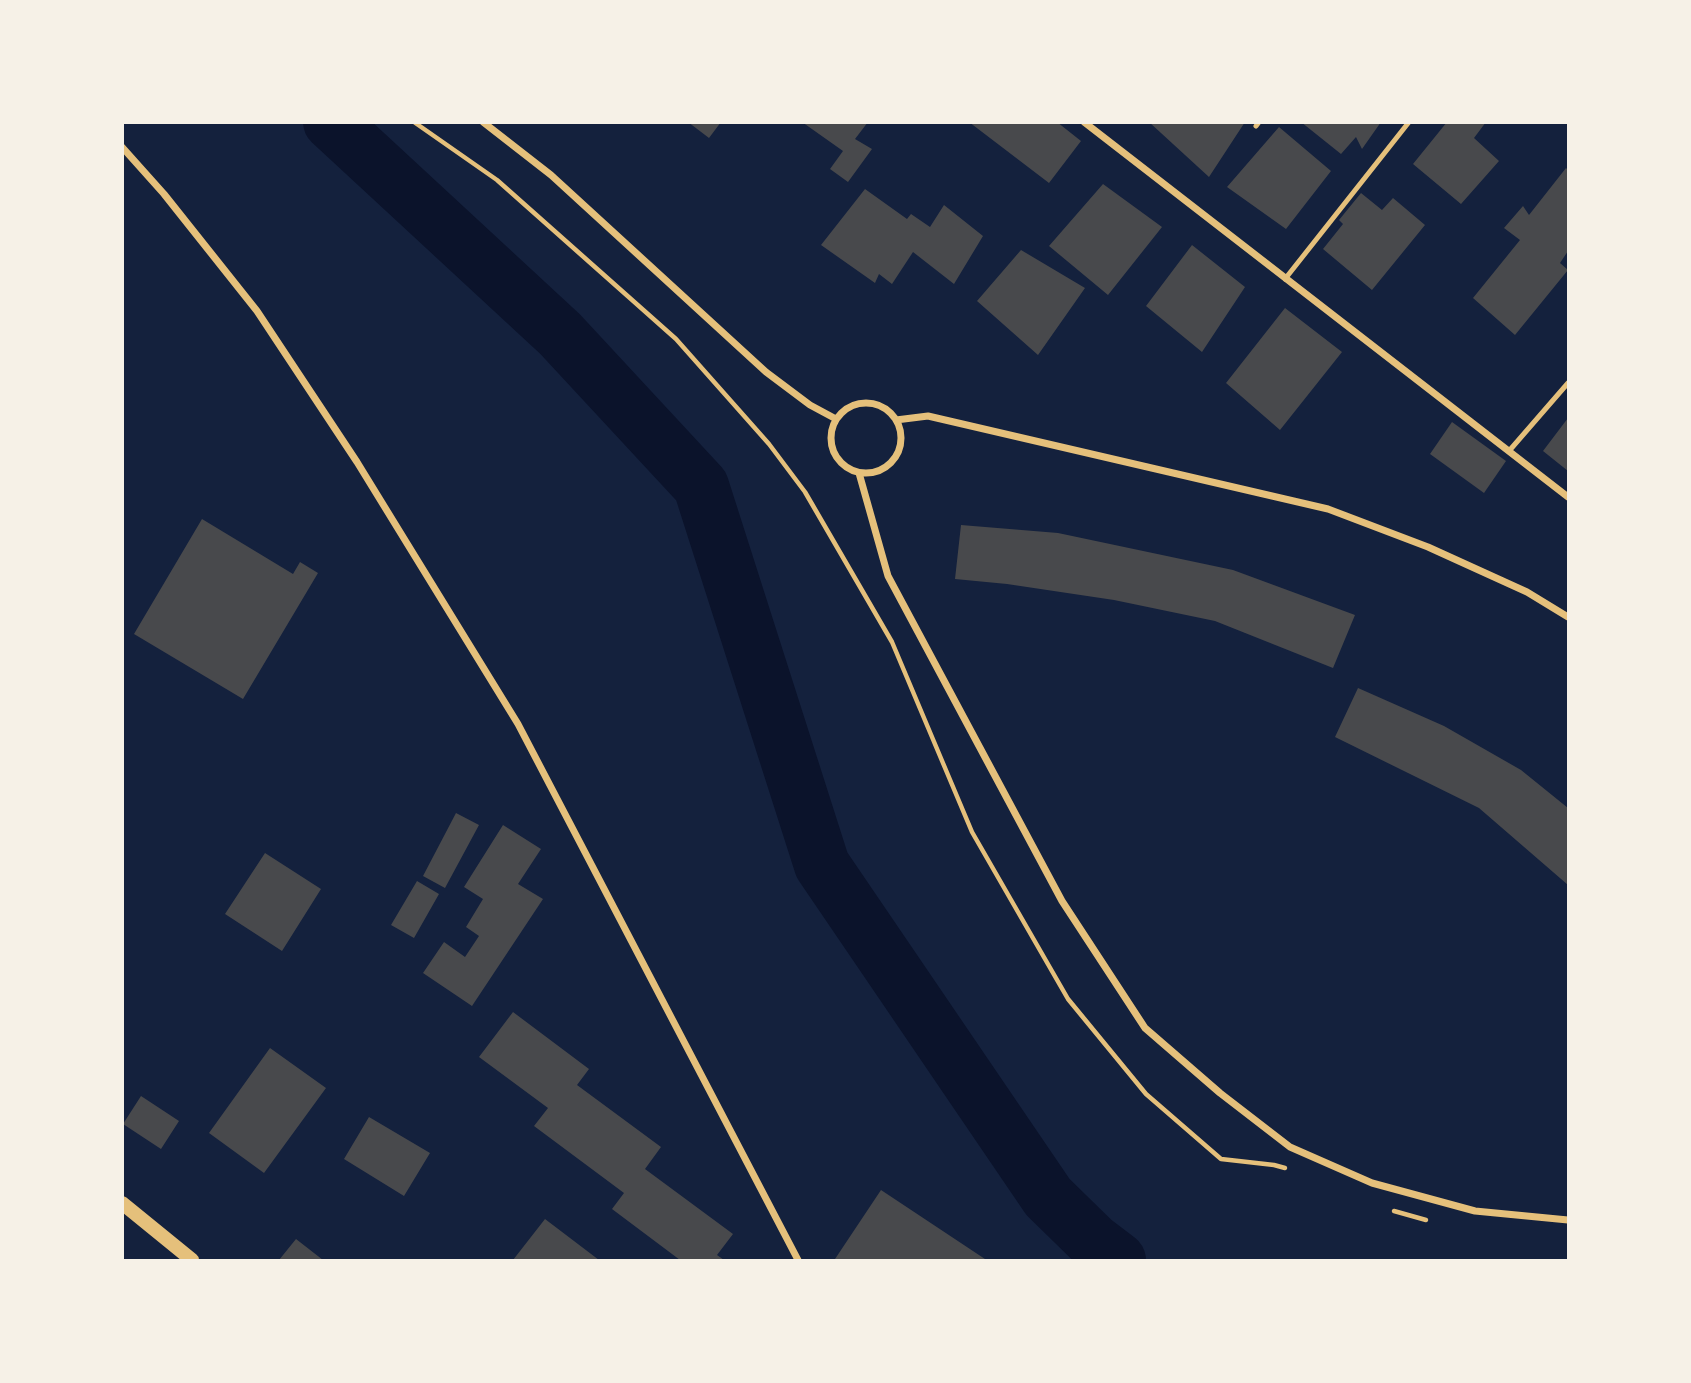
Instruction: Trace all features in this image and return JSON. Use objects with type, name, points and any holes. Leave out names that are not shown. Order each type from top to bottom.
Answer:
[{"type":"main road","points":[[122,1203],[192,1261]]},
{"type":"street","points":[[482,122],[551,175],[766,372],[810,405],[836,419]]},
{"type":"street","points":[[1084,122],[1569,497]]},
{"type":"street","points":[[122,147],[164,194],[257,312],[357,462],[510,712],[798,1261]]},
{"type":"street","points":[[854,405],[878,405],[896,420],[900,431],[897,454],[891,463],[881,470],[870,473],[848,469],[834,452],[832,430],[836,419],[854,405]]},
{"type":"street","points":[[896,420],[928,416],[1328,509],[1428,547],[1527,592],[1569,617]]},
{"type":"street","points":[[859,472],[888,576],[1062,901],[1146,1028],[1220,1093],[1290,1147],[1372,1183],[1475,1211],[1569,1220]]},
{"type":"lane","points":[[1285,279],[1409,122]]},
{"type":"lane","points":[[1510,451],[1569,383]]},
{"type":"building","points":[[688,122],[721,122],[709,138]]},
{"type":"building","points":[[802,122],[868,122],[855,139],[872,149],[848,182],[830,169],[843,151]]},
{"type":"building","points":[[969,122],[1057,122],[1081,141],[1049,183]]},
{"type":"building","points":[[1149,122],[1245,122],[1209,177]]},
{"type":"building","points":[[1301,122],[1381,122],[1362,149],[1356,137],[1341,154]]},
{"type":"building","points":[[1447,122],[1486,122],[1474,138],[1499,161],[1461,204],[1413,164]]},
{"type":"building","points":[[1279,127],[1331,171],[1286,229],[1227,187]]},
{"type":"building","points":[[1566,168],[1568,251],[1560,263],[1568,270],[1515,335],[1473,298],[1520,240],[1504,228],[1523,206],[1529,215]]},
{"type":"building","points":[[1103,184],[1162,227],[1108,295],[1049,246]]},
{"type":"building","points":[[865,189],[907,219],[911,214],[930,227],[944,205],[983,236],[954,284],[913,252],[892,284],[879,274],[875,283],[821,245]]},
{"type":"building","points":[[1361,193],[1382,210],[1393,198],[1425,225],[1372,290],[1323,249],[1343,224],[1339,220]]},
{"type":"building","points":[[1192,245],[1245,287],[1202,352],[1146,306]]},
{"type":"building","points":[[1021,250],[1085,288],[1038,355],[977,301]]},
{"type":"building","points":[[1285,308],[1342,352],[1280,430],[1226,383]]},
{"type":"building","points":[[1568,418],[1568,471],[1543,451]]},
{"type":"building","points":[[1452,422],[1506,461],[1484,493],[1430,454]]},
{"type":"building","points":[[202,519],[293,574],[300,562],[318,573],[243,699],[134,634]]},
{"type":"building","points":[[961,525],[1058,533],[1233,570],[1355,615],[1333,668],[1215,621],[1114,600],[955,579]]},
{"type":"building","points":[[1358,688],[1444,726],[1521,770],[1568,808],[1568,885],[1479,808],[1335,737]]},
{"type":"building","points":[[456,813],[479,825],[445,888],[423,876]]},
{"type":"building","points":[[503,825],[541,849],[518,884],[543,899],[472,1006],[423,973],[444,942],[465,957],[479,936],[466,927],[483,899],[464,887]]},
{"type":"building","points":[[265,853],[321,889],[282,951],[225,914]]},
{"type":"building","points":[[417,881],[439,894],[414,938],[391,925]]},
{"type":"building","points":[[513,1012],[589,1069],[577,1085],[661,1147],[645,1169],[733,1234],[717,1255],[724,1260],[680,1260],[612,1209],[624,1193],[534,1126],[548,1108],[479,1057]]},
{"type":"building","points":[[270,1048],[326,1088],[264,1173],[209,1133]]},
{"type":"building","points":[[141,1096],[179,1121],[161,1149],[123,1124]]},
{"type":"building","points":[[369,1117],[430,1153],[404,1196],[344,1159]]},
{"type":"building","points":[[881,1190],[985,1259],[835,1259]]},
{"type":"building","points":[[545,1219],[599,1260],[513,1260]]},
{"type":"building","points":[[296,1239],[323,1260],[279,1260]]},
{"type":"waterway","points":[[331,122],[560,334],[701,486],[822,865],[1048,1197],[1093,1241],[1118,1260]]}]
